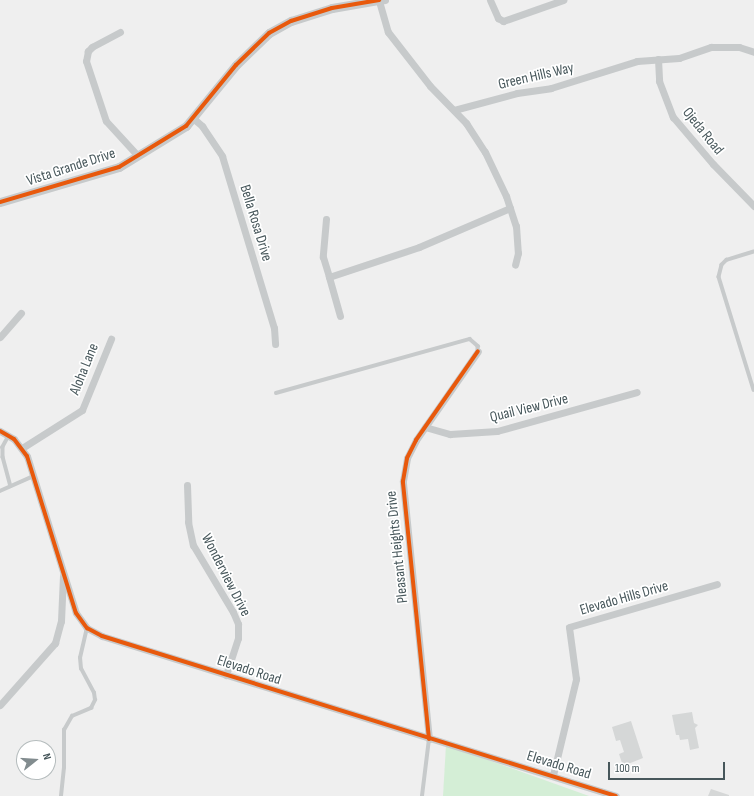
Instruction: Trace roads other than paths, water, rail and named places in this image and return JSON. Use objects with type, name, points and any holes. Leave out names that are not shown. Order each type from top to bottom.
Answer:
[{"type":"street","points":[[381,0],[384,24],[400,49],[430,86],[454,110],[484,152],[510,208],[516,226],[518,253],[515,266]]},
{"type":"street","name":"Vista Grande Drive","points":[[0,202],[119,167],[186,126],[194,119],[236,65],[269,33],[291,21],[332,8],[381,0]]},
{"type":"street","points":[[490,0],[498,18],[503,20],[563,0]]},
{"type":"street","points":[[120,32],[92,47],[88,51],[86,61],[106,121],[137,155]]},
{"type":"street","name":"Green Hills Way","points":[[454,110],[517,93],[551,88],[637,61],[679,58],[711,47],[739,47],[754,52]]},
{"type":"street","name":"Ojeda Road","points":[[658,59],[659,81],[674,117],[713,164],[754,206]]},
{"type":"street","name":"Bella Rosa Drive","points":[[194,119],[202,126],[222,156],[272,320],[275,344]]},
{"type":"street","points":[[329,277],[419,247],[510,208]]},
{"type":"street","points":[[326,218],[323,257],[340,316]]},
{"type":"street","points":[[0,337],[21,313]]},
{"type":"street","name":"Aloha Lane","points":[[22,448],[82,410],[110,339]]},
{"type":"street","name":"Pleasant Heights Drive","points":[[429,739],[403,481],[407,458],[426,427],[478,351]]},
{"type":"street","name":"Quail View Drive","points":[[426,427],[450,434],[497,431],[637,392]]},
{"type":"street","name":"Elevado Road","points":[[0,431],[9,436],[22,448],[33,476],[76,613],[87,628],[102,636],[616,796]]},
{"type":"street","name":"Wonderview Drive","points":[[187,485],[188,522],[193,545],[233,612],[238,624],[238,638],[226,675]]},
{"type":"street","points":[[0,705],[55,643],[61,622],[63,570]]},
{"type":"street","name":"Elevado Hills Drive","points":[[553,776],[576,679],[569,627],[717,584]]},
{"type":"lane","points":[[754,252],[727,260],[722,265],[720,278],[754,390]]},
{"type":"lane","points":[[276,393],[470,339],[478,346],[478,351]]},
{"type":"lane","points":[[9,436],[3,447],[3,457],[11,486]]},
{"type":"lane","points":[[0,491],[33,476]]},
{"type":"lane","points":[[61,796],[64,768],[64,730],[72,716],[90,708],[95,700],[94,693],[81,669],[80,658],[87,628]]},
{"type":"lane","points":[[422,796],[429,739]]}]
